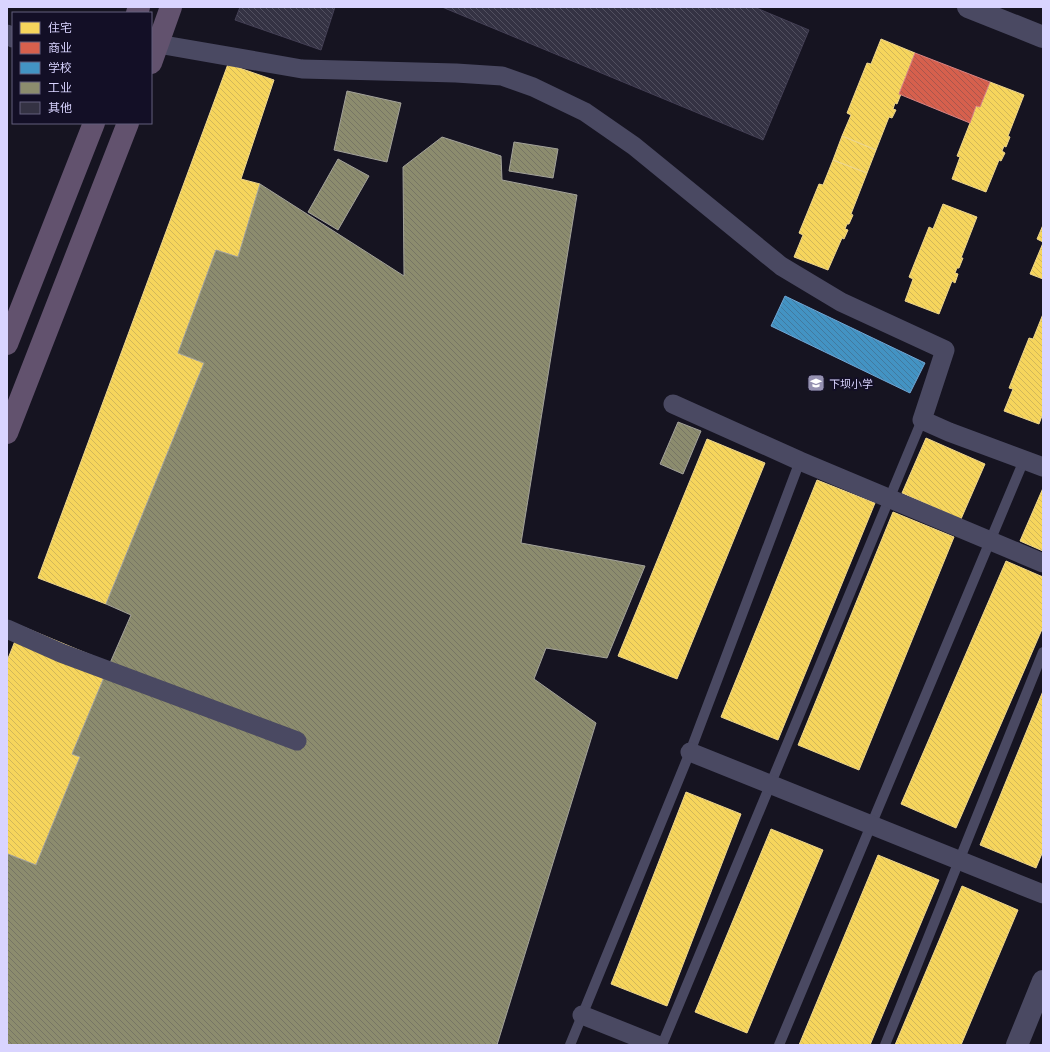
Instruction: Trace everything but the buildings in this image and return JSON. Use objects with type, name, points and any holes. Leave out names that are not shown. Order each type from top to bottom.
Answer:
[{"type":"highway","points":[[153,49],[171,7]]},
{"type":"highway","points":[[7,344],[94,124]]},
{"type":"highway","points":[[7,432],[128,124]]},
{"type":"street","points":[[968,7],[1043,37]]},
{"type":"street","points":[[153,49],[302,69],[456,73],[502,76],[533,87],[585,112],[634,146],[781,266],[841,302],[945,350],[922,420],[949,432],[1043,467]]},
{"type":"street","points":[[673,404],[800,461],[1043,563]]},
{"type":"street","points":[[7,629],[61,652],[297,741]]},
{"type":"street","points":[[690,752],[1043,894]]},
{"type":"street","points":[[1017,1045],[1043,981]]},
{"type":"street","points":[[582,1015],[657,1045]]},
{"type":"lane","points":[[662,1045],[922,420]]},
{"type":"lane","points":[[779,1045],[1024,460]]},
{"type":"lane","points":[[570,1045],[690,752],[800,461]]},
{"type":"lane","points":[[885,1045],[1043,652]]},
{"type":"place","name":"下坝小学","points":[[816,383]]}]
